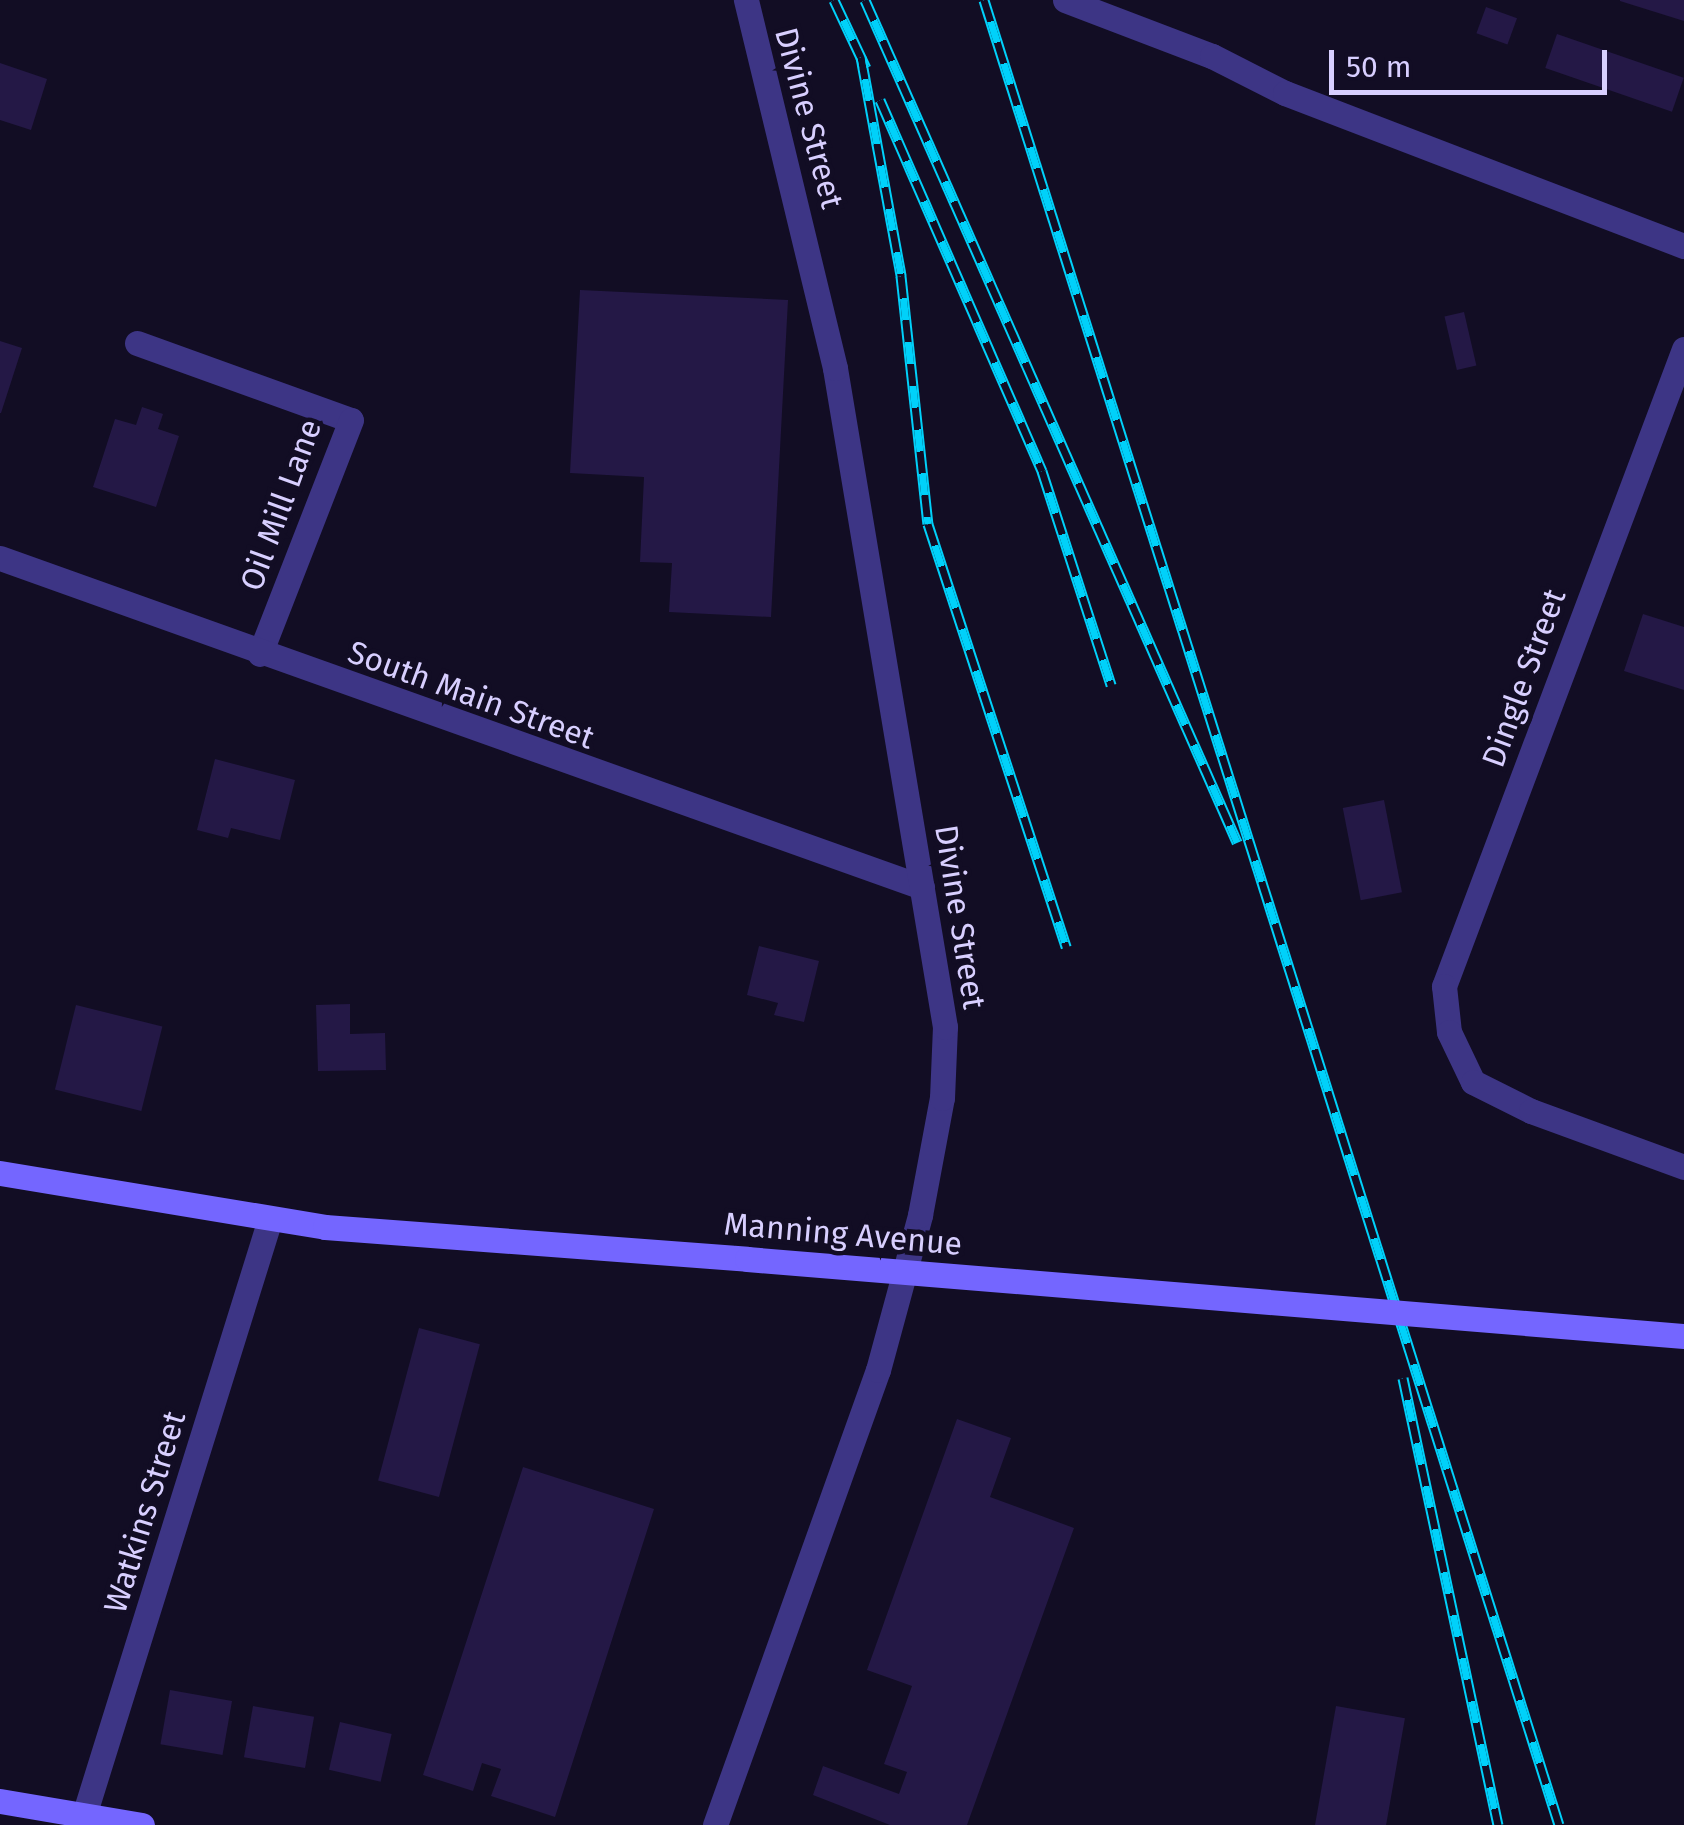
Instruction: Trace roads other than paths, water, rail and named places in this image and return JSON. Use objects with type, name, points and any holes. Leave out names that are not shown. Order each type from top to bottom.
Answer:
[{"type":"main road","name":"Manning Avenue","points":[[0,1173],[270,1218],[1684,1336]]},
{"type":"main road","points":[[0,1801],[83,1820],[142,1825]]},
{"type":"street","name":"Divine Street","points":[[715,1825],[878,1370],[920,1215],[942,1098],[945,1027],[835,368],[746,0]]},
{"type":"street","points":[[1065,0],[1212,56],[1286,93],[1684,246]]},
{"type":"street","name":"Oil Mill Lane","points":[[137,343],[351,420],[260,654]]},
{"type":"street","name":"Dingle Street","points":[[1684,349],[1444,986],[1449,1032],[1473,1082],[1491,1094],[1684,1167]]},
{"type":"street","name":"South Main Street","points":[[0,558],[260,654],[922,887]]},
{"type":"street","name":"Watkins Street","points":[[83,1820],[270,1218]]},
{"type":"railway","points":[[834,0],[866,68]]},
{"type":"railway","points":[[865,0],[1237,842]]},
{"type":"railway","points":[[984,0],[1559,1825]]},
{"type":"railway","points":[[861,57],[901,276],[928,524],[1066,947]]},
{"type":"railway","points":[[880,100],[1042,471],[1111,685]]},
{"type":"railway","points":[[1403,1378],[1498,1825]]}]
